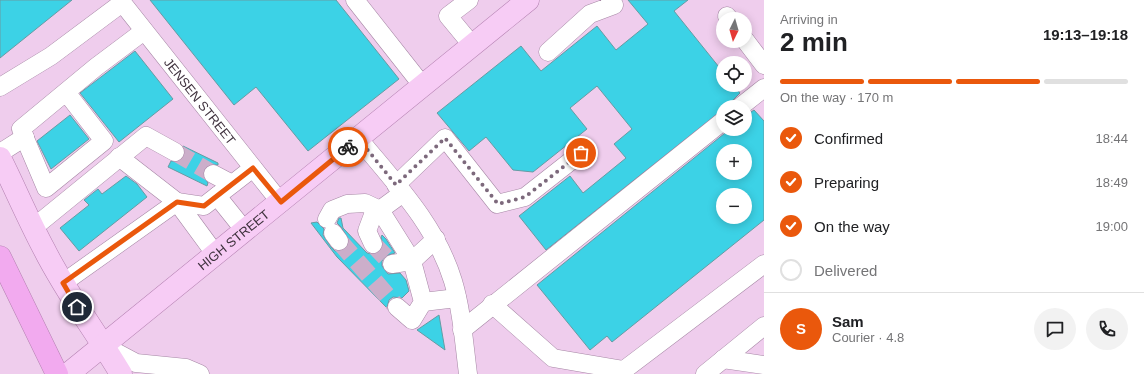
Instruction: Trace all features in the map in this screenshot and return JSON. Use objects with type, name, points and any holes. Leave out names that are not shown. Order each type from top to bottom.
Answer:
[{"type":"highway","points":[[0,257],[56,374]]},
{"type":"main road","name":"HIGH STREET","points":[[68,374],[528,0]]},
{"type":"main road","points":[[0,158],[63,283],[84,319],[104,346],[121,374]]},
{"type":"street","points":[[355,0],[422,85]]},
{"type":"street","points":[[469,0],[448,16],[472,45]]},
{"type":"street","points":[[548,52],[590,14],[614,5],[610,0]]},
{"type":"street","points":[[0,87],[50,56],[121,2]]},
{"type":"street","name":"JENSEN STREET","points":[[121,2],[281,202]]},
{"type":"street","points":[[46,188],[21,129],[96,67],[144,31]]},
{"type":"street","points":[[751,48],[764,66]]},
{"type":"street","points":[[749,100],[764,88]]},
{"type":"street","points":[[22,203],[46,188],[104,141],[66,92]]},
{"type":"street","points":[[462,330],[492,304],[716,127]]},
{"type":"street","points":[[34,228],[146,136],[175,152]]},
{"type":"street","points":[[0,153],[25,137]]},
{"type":"street","points":[[358,138],[418,211],[436,239],[447,264],[457,298],[468,374]]},
{"type":"street","points":[[373,244],[367,231],[373,216],[400,189],[445,138],[498,204],[525,197],[581,153]]},
{"type":"street","points":[[119,158],[177,202],[216,255]]},
{"type":"street","points":[[63,283],[177,202],[204,206],[253,168]]},
{"type":"street","points":[[213,174],[232,184]]},
{"type":"street","points":[[217,196],[245,231]]},
{"type":"street","points":[[333,231],[332,210],[347,204],[365,202],[380,210],[412,261],[423,302],[412,320],[397,307]]},
{"type":"street","points":[[392,264],[412,261],[436,239]]},
{"type":"street","points":[[492,304],[554,358],[624,370],[764,264]]},
{"type":"street","points":[[423,302],[457,298]]},
{"type":"street","points":[[705,374],[764,326]]},
{"type":"street","points":[[104,346],[136,362],[186,368],[200,374]]},
{"type":"street","points":[[723,359],[764,365]]},
{"type":"building","points":[[0,0],[72,0],[0,58]]},
{"type":"building","points":[[150,0],[336,0],[399,79],[308,151],[256,87],[234,105]]},
{"type":"building","points":[[628,0],[688,0],[674,11],[716,63],[716,92],[740,93],[733,100],[716,100],[716,115],[546,250],[519,216],[570,176],[583,193],[626,158],[614,144],[632,129],[597,86],[570,108],[587,129],[533,172],[513,170],[486,137],[469,151],[437,113],[521,46],[541,71],[597,26],[616,50],[648,24]]},
{"type":"building","points":[[135,51],[173,99],[119,142],[80,93]]},
{"type":"building","points":[[754,110],[764,121],[764,220],[612,342],[607,336],[590,350],[537,285],[721,136],[752,136],[752,111]]},
{"type":"building","points":[[70,115],[89,139],[51,169],[37,141]]},
{"type":"building","points":[[183,146],[218,163],[218,165],[208,165],[204,169],[203,175],[208,183],[207,186],[168,167],[171,161],[180,161],[184,157],[185,151]]},
{"type":"building","points":[[126,176],[137,184],[147,197],[79,251],[60,228],[89,205],[84,200],[98,189],[102,194]]},
{"type":"building","points":[[339,218],[341,218],[343,228],[367,253],[378,253],[383,245],[382,235],[395,253],[385,256],[382,261],[382,266],[388,274],[400,273],[406,280],[409,291],[402,298],[393,297],[389,300],[387,308],[337,257],[311,223],[317,222],[324,229],[323,235],[331,247],[335,251],[341,251],[348,245],[349,240],[337,223]]},
{"type":"building","points":[[439,315],[445,350],[417,330]]},
{"type":"tunnel","points":[[175,152],[213,174]]},
{"type":"tunnel","points":[[339,241],[397,307]]},
{"type":"tunnel","points":[[373,244],[392,264]]},
{"type":"way so far","points":[[348,147],[358,138],[396,185],[445,138],[498,204],[525,197],[581,153]]},
{"type":"route","points":[[77,307],[63,283],[177,202],[204,206],[253,168],[281,202],[348,147]]}]
